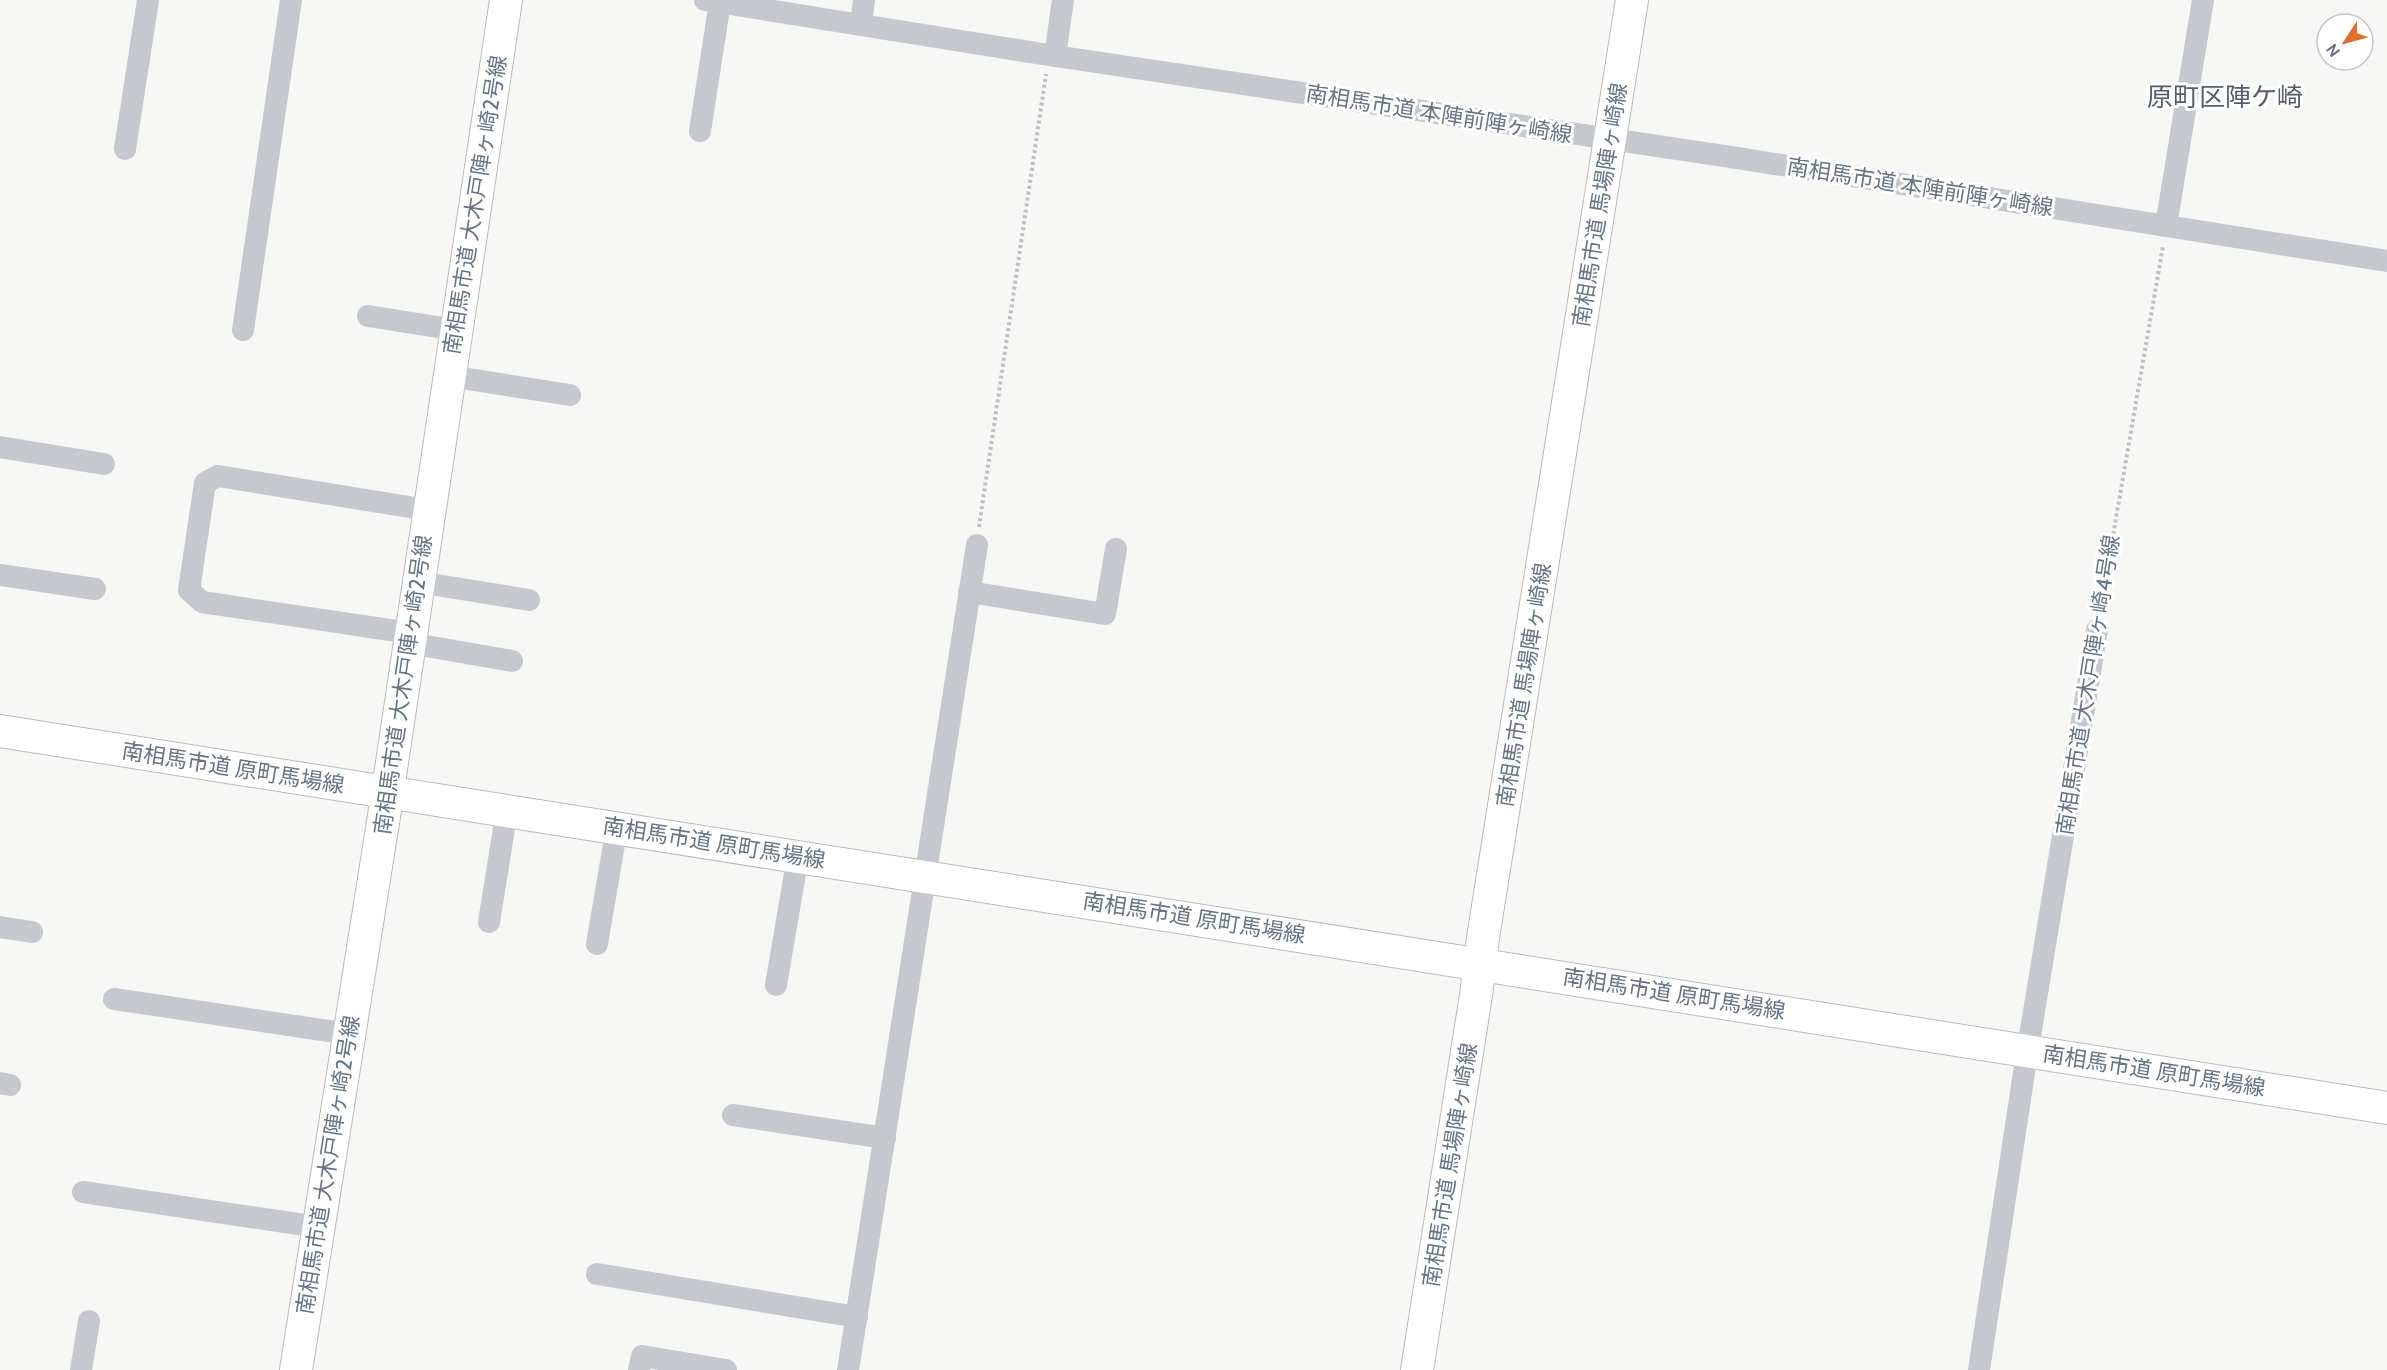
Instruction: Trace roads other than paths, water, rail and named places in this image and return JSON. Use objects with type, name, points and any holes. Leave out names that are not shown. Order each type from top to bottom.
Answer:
[{"type":"street","points":[[125,149],[148,0]]},
{"type":"street","points":[[243,330],[291,0]]},
{"type":"street","name":"南相馬市道 大木戸陣ヶ崎2号線","points":[[296,1370],[387,792],[506,0]]},
{"type":"street","points":[[861,25],[864,0]]},
{"type":"street","points":[[1055,56],[1063,0]]},
{"type":"street","name":"南相馬市道 馬場陣ヶ崎線","points":[[1418,1370],[1632,0]]},
{"type":"street","points":[[2166,226],[2203,0]]},
{"type":"street","points":[[700,131],[723,2]]},
{"type":"street","name":"南相馬市道 本陣前陣ヶ崎線","points":[[723,2],[1055,56],[2387,261]]},
{"type":"street","points":[[368,316],[456,330]]},
{"type":"street","points":[[449,376],[570,395]]},
{"type":"street","points":[[0,447],[104,464]]},
{"type":"street","points":[[428,510],[218,476],[206,483],[189,590],[202,602],[409,638],[512,661]]},
{"type":"street","points":[[849,1370],[976,545]]},
{"type":"street","points":[[969,592],[1106,614],[1116,549]]},
{"type":"street","points":[[0,575],[95,589]]},
{"type":"street","points":[[418,582],[530,600]]},
{"type":"street","name":"南相馬市道 大木戸陣ヶ崎4号線","points":[[1979,1370],[2027,1051],[2097,630]]},
{"type":"street","name":"南相馬市道 原町馬場線","points":[[0,731],[2387,1108]]},
{"type":"street","points":[[489,922],[507,810]]},
{"type":"street","points":[[597,944],[617,827]]},
{"type":"street","points":[[776,985],[798,856]]},
{"type":"street","points":[[0,927],[32,932]]},
{"type":"street","points":[[114,999],[349,1034]]},
{"type":"street","points":[[733,1115],[885,1138]]},
{"type":"street","points":[[83,1192],[318,1227]]},
{"type":"street","points":[[597,1274],[857,1317]]},
{"type":"street","points":[[81,1370],[89,1321]]},
{"type":"street","points":[[639,1370],[642,1356],[726,1370]]},
{"type":"district","name":"原町区陣ケ崎","points":[[2225,97]]}]
